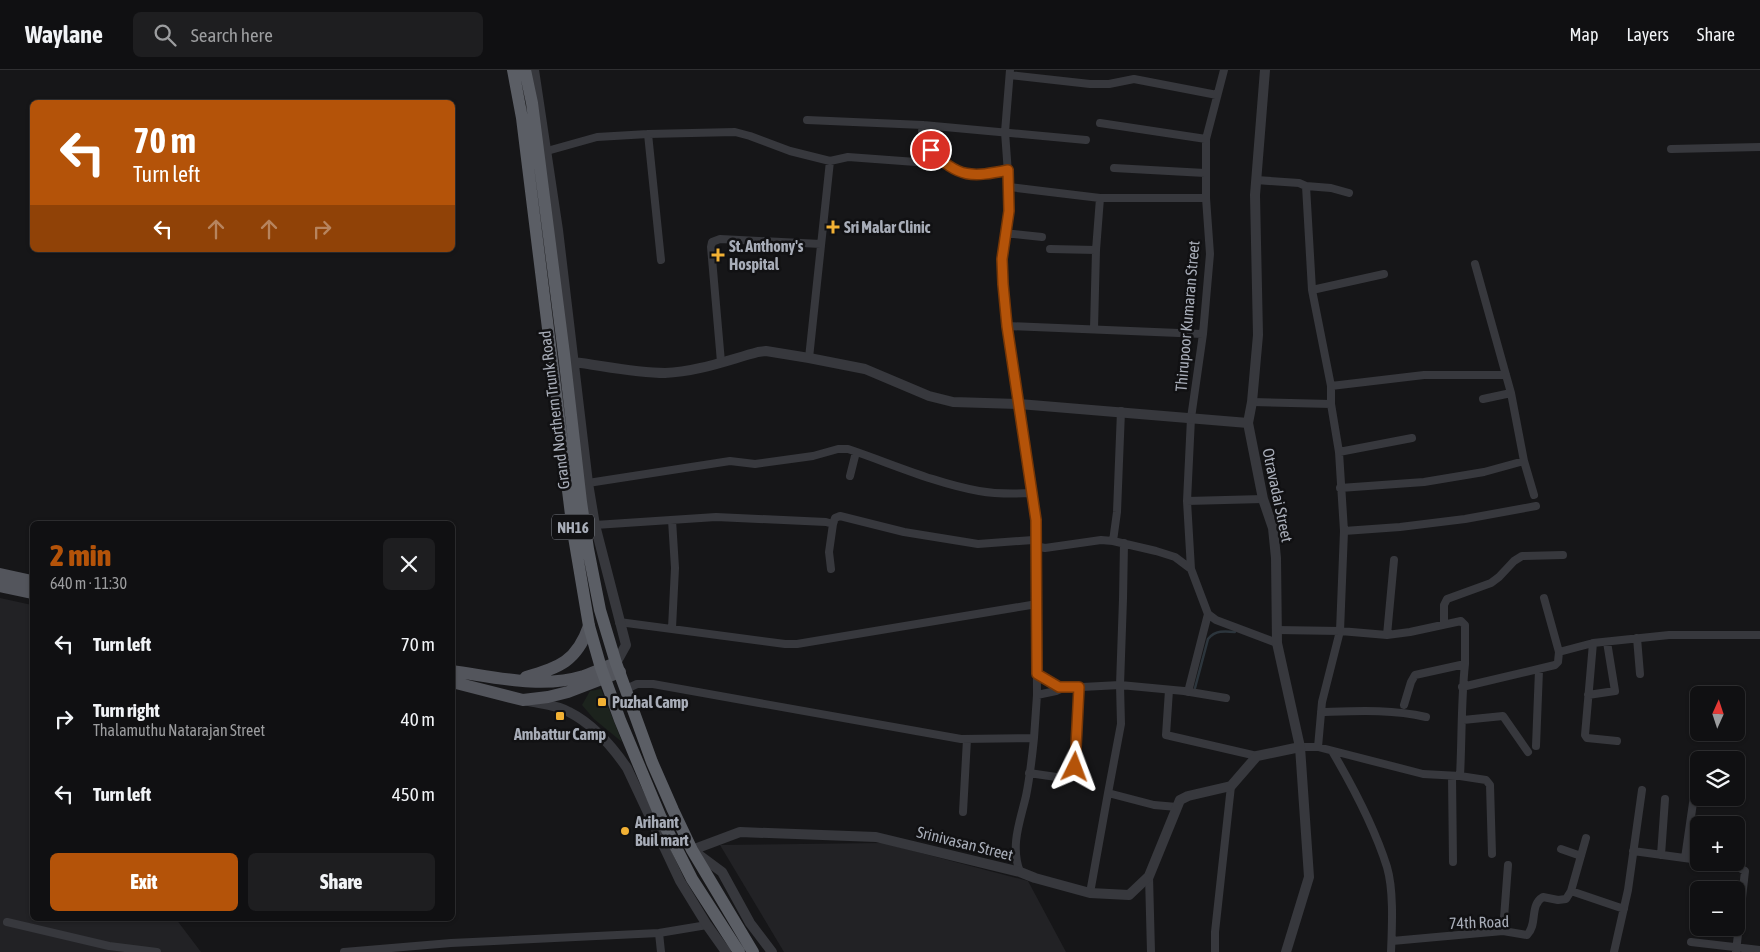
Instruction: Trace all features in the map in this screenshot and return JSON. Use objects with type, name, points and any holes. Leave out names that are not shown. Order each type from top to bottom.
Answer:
[{"type":"highway","name":"Grand Northern Trunk Road","points":[[514,70],[524,136],[573,531],[588,626],[623,728],[661,818],[692,879],[739,952]]},
{"type":"highway","name":"Grand Northern Trunk Road","points":[[525,70],[532,103],[588,549],[600,610],[618,668],[652,762],[692,850],[753,952]]},
{"type":"main road","points":[[0,574],[30,581]]},
{"type":"main road","points":[[0,586],[30,593]]},
{"type":"main road","points":[[514,679],[543,672],[564,663],[583,642],[588,626]]},
{"type":"main road","points":[[455,670],[530,682],[551,681],[603,673],[618,668]]},
{"type":"main road","points":[[455,683],[523,700],[568,692],[603,673]]},
{"type":"street","points":[[534,70],[547,151],[588,483],[595,525],[626,645],[618,668]]},
{"type":"street","name":"Thirupoor Kumaran Street","points":[[1208,614],[1191,569],[1187,500],[1191,418],[1203,334],[1210,254],[1205,173],[1206,138],[1224,70]]},
{"type":"street","name":"Otravadai Street","points":[[1265,70],[1255,195],[1258,335],[1252,402],[1248,423],[1264,499],[1273,528],[1276,558],[1278,643],[1300,747],[1308,877],[1286,952]]},
{"type":"street","points":[[1020,872],[1016,861],[1017,825],[1026,795],[1034,738],[1037,695],[1036,520],[1007,326],[1002,267],[1009,211],[1005,132],[1010,73],[1082,84],[1110,84],[1134,79],[1217,95]]},
{"type":"street","points":[[806,120],[923,125],[1086,140]]},
{"type":"street","points":[[1100,123],[1206,138]]},
{"type":"street","points":[[923,125],[922,136],[924,142],[938,158],[962,173],[973,175],[1008,170]]},
{"type":"street","points":[[547,151],[597,137],[735,132],[790,151],[830,161],[848,158],[916,162],[938,158]]},
{"type":"street","points":[[648,134],[661,260]]},
{"type":"street","points":[[1671,149],[1760,148]]},
{"type":"street","points":[[809,358],[830,161]]},
{"type":"street","points":[[1114,168],[1205,173]]},
{"type":"street","points":[[1256,180],[1299,183],[1306,186],[1331,188],[1349,193]]},
{"type":"street","points":[[1306,186],[1312,290],[1331,386],[1339,452],[1344,531],[1340,631],[1322,702],[1318,747]]},
{"type":"street","points":[[1009,187],[1100,198],[1206,198]]},
{"type":"street","points":[[1094,329],[1096,250],[1100,198]]},
{"type":"street","points":[[1005,233],[1042,237]]},
{"type":"street","points":[[721,362],[712,242],[720,238],[821,244]]},
{"type":"street","points":[[1050,249],[1096,250]]},
{"type":"street","points":[[1475,264],[1511,392],[1524,461],[1534,495]]},
{"type":"street","points":[[1312,290],[1384,274]]},
{"type":"street","points":[[1007,326],[1203,334]]},
{"type":"street","points":[[574,362],[647,372],[685,371],[766,351],[865,369],[929,396],[953,402],[1020,404],[1121,411],[1248,423]]},
{"type":"street","points":[[1331,386],[1424,375],[1506,375]]},
{"type":"street","points":[[1483,399],[1511,392]]},
{"type":"street","points":[[1252,402],[1332,404]]},
{"type":"street","points":[[1113,541],[1117,512],[1121,411]]},
{"type":"street","points":[[1339,452],[1412,438]]},
{"type":"street","points":[[588,483],[730,461],[755,464],[813,456],[838,449],[848,449],[978,491],[1009,494],[1032,493]]},
{"type":"street","points":[[850,476],[856,452]]},
{"type":"street","points":[[1340,488],[1424,482],[1484,472],[1524,461]]},
{"type":"street","points":[[1187,500],[1264,499]]},
{"type":"street","points":[[1344,531],[1465,520],[1536,506]]},
{"type":"street","points":[[831,569],[829,552],[833,524],[835,518],[840,516],[904,532],[978,544],[1033,540],[1040,547],[1046,548],[1102,540],[1113,541],[1175,557],[1191,569]]},
{"type":"street","points":[[595,525],[716,517],[767,518],[833,524]]},
{"type":"street","points":[[672,520],[675,568],[672,628]]},
{"type":"street","points":[[1090,893],[1120,724],[1124,543]]},
{"type":"street","points":[[1444,624],[1444,605],[1447,599],[1496,580],[1517,558],[1522,556],[1563,555]]},
{"type":"street","points":[[1388,635],[1394,560]]},
{"type":"street","points":[[1462,686],[1555,666],[1558,662],[1559,652],[1544,598]]},
{"type":"street","points":[[619,622],[797,644],[1037,604]]},
{"type":"street","points":[[1188,692],[1208,614],[1216,620],[1278,643]]},
{"type":"street","points":[[1277,630],[1340,631],[1388,635],[1457,621],[1464,622],[1463,720],[1456,776],[1453,862]]},
{"type":"street","points":[[1559,652],[1593,643],[1669,635],[1760,635]]},
{"type":"street","points":[[1637,638],[1640,674]]},
{"type":"street","points":[[1588,694],[1615,691],[1607,642]]},
{"type":"street","points":[[1593,643],[1585,737],[1617,741]]},
{"type":"street","points":[[1404,705],[1411,682],[1415,676],[1465,664]]},
{"type":"street","points":[[1536,746],[1539,670]]},
{"type":"street","points":[[1037,674],[1063,688]]},
{"type":"street","points":[[626,689],[637,684],[653,684],[883,726],[967,739],[1034,738]]},
{"type":"street","points":[[1037,695],[1063,688],[1120,685],[1226,698]]},
{"type":"street","points":[[1029,773],[1070,779],[1073,777],[1079,687]]},
{"type":"street","points":[[1169,690],[1166,735],[1257,756],[1300,747],[1318,747],[1423,774],[1486,780],[1490,785],[1492,854]]},
{"type":"street","points":[[523,700],[568,711],[588,724],[616,752],[627,768],[680,881],[726,952]]},
{"type":"street","points":[[1321,712],[1384,711],[1404,712],[1426,717]]},
{"type":"street","points":[[1463,720],[1502,716],[1528,752]]},
{"type":"street","points":[[963,812],[967,739]]},
{"type":"street","points":[[1332,751],[1378,842],[1387,868],[1393,925],[1391,952]]},
{"type":"street","points":[[1215,952],[1215,932],[1231,786],[1257,756]]},
{"type":"street","points":[[1108,793],[1154,805],[1177,807],[1180,800],[1188,796],[1231,786]]},
{"type":"street","points":[[1614,952],[1628,890],[1642,790]]},
{"type":"street","points":[[1661,855],[1666,799]]},
{"type":"street","points":[[1633,851],[1688,858],[1693,806]]},
{"type":"street","name":"Srinivasan Street","points":[[692,850],[740,832],[876,837],[1020,872],[1090,893],[1129,895],[1149,876],[1177,807]]},
{"type":"street","points":[[1586,838],[1571,891],[1624,908]]},
{"type":"street","points":[[1561,849],[1581,856]]},
{"type":"street","points":[[692,850],[722,872],[750,923],[772,952]]},
{"type":"street","points":[[1503,931],[1508,865]]},
{"type":"street","points":[[1149,876],[1151,952]]},
{"type":"street","name":"74th Road","points":[[1392,941],[1503,931],[1527,935],[1532,928],[1536,903],[1539,899],[1547,897],[1563,900],[1566,899],[1571,891]]},
{"type":"street","points":[[6,922],[109,946],[157,952]]},
{"type":"street","points":[[344,952],[659,933],[707,925]]},
{"type":"street","points":[[659,933],[661,952]]},
{"type":"street","points":[[1736,949],[1737,936]]},
{"type":"street","points":[[491,942],[492,952]]},
{"type":"street","points":[[1691,942],[1736,949],[1760,950]]},
{"type":"shaded area","points":[[0,598],[30,605],[30,921],[178,921],[201,952],[0,952]]},
{"type":"shaded area","points":[[601,689],[622,742],[594,719],[582,705],[590,691]]},
{"type":"shaded area","points":[[883,843],[1028,881],[1066,952],[784,952],[720,845]]},
{"type":"waterway","points":[[1195,688],[1208,639],[1224,631],[1235,632]]},
{"type":"place","name":"Sri Malar Clinic","points":[[833,227]]},
{"type":"place","name":"St. Anthony's Hospital","points":[[718,255]]},
{"type":"place","name":"Puzhal Camp","points":[[602,702]]},
{"type":"place","name":"Ambattur Camp","points":[[560,716]]},
{"type":"place","name":"Arihant Buil mart","points":[[625,831]]},
{"type":"route","points":[[931,150],[938,158],[962,173],[973,175],[1008,170],[1009,211],[1002,259],[1003,284],[1007,326],[1036,520],[1037,674],[1059,687],[1079,687],[1075,767]]}]
